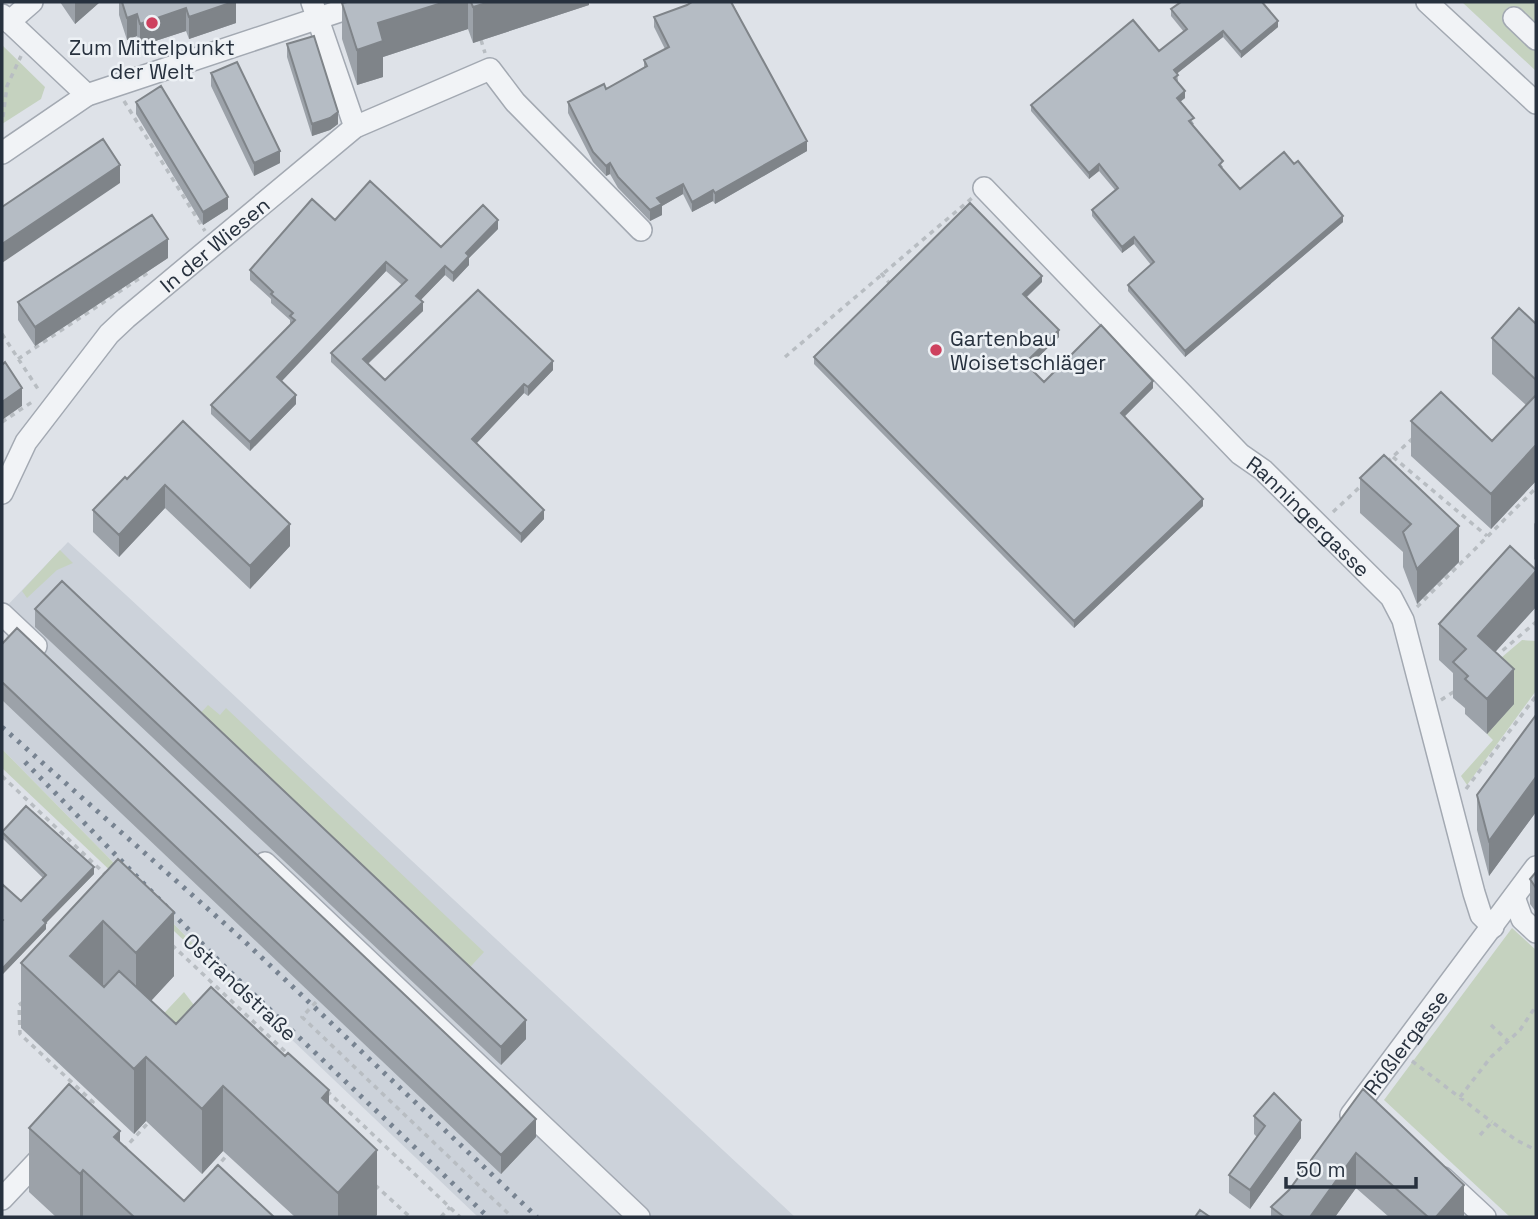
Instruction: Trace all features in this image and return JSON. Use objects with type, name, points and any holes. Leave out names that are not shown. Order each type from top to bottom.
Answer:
[{"type":"street","points":[[32,2],[5,19],[87,95]]},
{"type":"street","points":[[2,153],[87,95],[315,10],[367,2]]},
{"type":"street","points":[[1427,2],[1536,103]]},
{"type":"street","points":[[315,10],[355,127]]},
{"type":"street","points":[[1514,18],[1536,39]]},
{"type":"street","name":"In der Wiesen","points":[[2,493],[26,442],[109,334],[355,127],[490,68],[515,102],[640,230]]},
{"type":"street","name":"Ranningergasse","points":[[984,188],[1240,454],[1263,470],[1391,597],[1403,620],[1481,915],[1493,927]]},
{"type":"street","points":[[2,614],[52,662]]},
{"type":"street","points":[[246,844],[639,1217]]},
{"type":"street","name":"Rößlergasse","points":[[1339,1133],[1536,867]]},
{"type":"street","points":[[1514,897],[1522,919],[1536,932]]},
{"type":"street","points":[[1362,1101],[1381,1119]]},
{"type":"street","points":[[2,1199],[61,1137]]},
{"type":"street","points":[[1428,1164],[1485,1217]]},
{"type":"path","points":[[3,117],[7,86],[18,60],[33,44]]},
{"type":"path","points":[[114,86],[214,244]]},
{"type":"path","points":[[785,357],[984,188]]},
{"type":"path","points":[[19,359],[156,267]]},
{"type":"path","points":[[881,273],[892,286]]},
{"type":"path","points":[[2,334],[42,395],[2,422]]},
{"type":"path","points":[[1384,465],[1413,439]]},
{"type":"path","points":[[1393,457],[1487,536]]},
{"type":"path","points":[[1319,526],[1365,482]]},
{"type":"path","points":[[1403,620],[1536,488]]},
{"type":"path","points":[[1488,663],[1536,622]]},
{"type":"path","points":[[1426,709],[1456,690]]},
{"type":"path","points":[[1452,808],[1536,696]]},
{"type":"path","points":[[2,776],[114,882]]},
{"type":"path","name":"Ostrandstraße","points":[[165,938],[297,1063]]},
{"type":"path","points":[[29,995],[19,1005],[20,1034],[93,1102],[86,1110]]},
{"type":"path","points":[[317,1002],[302,1017],[512,1217]]},
{"type":"path","points":[[1460,1097],[1491,1057],[1520,1030],[1536,1006]]},
{"type":"path","points":[[236,1021],[244,1013]]},
{"type":"path","points":[[1491,1025],[1508,1041]]},
{"type":"path","points":[[1399,1051],[1516,1140],[1536,1150]]},
{"type":"path","points":[[324,1088],[460,1217]]},
{"type":"path","points":[[1480,1135],[1492,1122]]},
{"type":"path","points":[[118,1154],[148,1123]]},
{"type":"path","points":[[354,1133],[362,1124]]},
{"type":"path","points":[[210,1175],[228,1154]]},
{"type":"path","points":[[374,1184],[410,1217]]},
{"type":"path","points":[[441,1217],[450,1207]]},
{"type":"shaded area","points":[[68,542],[795,1217],[478,1217],[226,977],[2,749],[2,650],[7,635],[2,630],[2,611]]},
{"type":"green space","points":[[1462,2],[1536,2],[1536,71]]},
{"type":"green space","points":[[2,45],[45,87],[41,99],[2,124]]},
{"type":"green space","points":[[60,550],[73,563],[57,570],[27,598],[22,591]]},
{"type":"green space","points":[[1522,640],[1536,641],[1536,691],[1467,785],[1461,776],[1493,740],[1487,734],[1481,675]]},
{"type":"green space","points":[[208,705],[220,715],[226,708],[484,952],[462,976],[196,718]]},
{"type":"green space","points":[[2,749],[272,1024],[2,768]]},
{"type":"green space","points":[[1512,928],[1536,950],[1536,1217],[1510,1217],[1384,1100]]},
{"type":"green space","points":[[184,992],[206,1021],[137,1042]]},
{"type":"building","points":[[122,2],[233,2],[189,17],[186,8],[140,24],[137,14],[127,18]]},
{"type":"building","points":[[445,2],[378,23],[383,41],[357,50],[342,3]]},
{"type":"building","points":[[471,2],[490,2],[473,7]]},
{"type":"building","points":[[692,2],[731,2],[807,141],[715,193],[713,190],[692,202],[683,184],[657,198],[662,204],[650,210],[618,177],[610,163],[606,166],[593,152],[568,102],[604,84],[606,89],[647,66],[644,60],[669,47],[654,17]]},
{"type":"building","points":[[1181,2],[1262,2],[1278,21],[1241,52],[1223,31],[1174,70],[1178,75],[1174,78],[1185,91],[1177,98],[1194,118],[1189,121],[1223,161],[1219,165],[1240,189],[1284,152],[1294,164],[1298,161],[1343,216],[1185,351],[1128,285],[1154,262],[1134,237],[1122,247],[1092,210],[1118,188],[1099,164],[1089,173],[1031,105],[1133,20],[1159,51],[1187,29],[1171,9]]},
{"type":"building","points":[[314,36],[338,112],[312,124],[287,44]]},
{"type":"building","points":[[237,62],[280,151],[254,163],[211,73]]},
{"type":"building","points":[[161,86],[228,197],[203,212],[136,102]]},
{"type":"building","points":[[103,139],[120,165],[2,244],[2,207]]},
{"type":"building","points":[[370,181],[441,247],[483,205],[498,220],[466,253],[469,256],[453,273],[445,266],[416,296],[423,302],[363,359],[385,380],[478,290],[553,361],[528,387],[524,384],[472,439],[544,510],[521,534],[331,353],[407,280],[386,262],[277,377],[296,395],[250,442],[211,405],[295,320],[290,316],[293,313],[271,294],[273,292],[250,270],[312,199],[335,220]]},
{"type":"building","points":[[970,203],[1042,276],[1023,294],[1059,330],[1025,363],[1044,382],[1101,325],[1153,381],[1121,413],[1203,499],[1074,621],[814,357]]},
{"type":"building","points":[[152,215],[168,239],[35,327],[18,302]]},
{"type":"building","points":[[1519,308],[1536,324],[1536,380],[1492,338]]},
{"type":"building","points":[[5,362],[22,388],[2,402],[2,365]]},
{"type":"building","points":[[1441,392],[1492,441],[1536,395],[1536,445],[1491,494],[1411,421]]},
{"type":"building","points":[[183,421],[290,524],[250,566],[165,485],[119,535],[93,510]]},
{"type":"building","points":[[1384,455],[1459,526],[1417,569],[1403,532],[1411,524],[1360,478]]},
{"type":"building","points":[[1510,546],[1536,571],[1478,636],[1514,669],[1487,699],[1465,679],[1468,676],[1453,662],[1466,649],[1439,624]]},
{"type":"building","points":[[62,581],[526,1020],[501,1047],[35,609]]},
{"type":"building","points":[[17,628],[536,1119],[501,1155],[2,682],[2,644]]},
{"type":"building","points":[[1536,715],[1536,777],[1489,841],[1477,795]]},
{"type":"building","points":[[26,806],[94,867],[43,920],[46,923],[2,969],[2,884],[21,901],[46,875],[2,832]]},
{"type":"building","points":[[118,859],[174,912],[136,953],[103,921],[70,956],[104,987],[119,971],[176,1024],[211,987],[285,1056],[288,1053],[329,1090],[322,1098],[377,1150],[338,1193],[223,1086],[202,1109],[146,1057],[134,1069],[21,963]]},
{"type":"building","points":[[1536,872],[1536,888],[1530,879]]},
{"type":"building","points":[[69,1084],[120,1131],[114,1137],[184,1201],[218,1165],[274,1217],[134,1217],[83,1170],[80,1174],[29,1128]]},
{"type":"building","points":[[1363,1089],[1464,1185],[1436,1217],[1428,1217],[1356,1153],[1310,1217],[1284,1217],[1271,1207],[1289,1190]]},
{"type":"building","points":[[1274,1093],[1301,1120],[1250,1190],[1229,1175],[1265,1126],[1254,1116]]},
{"type":"building","points":[[1200,1210],[1210,1217],[1195,1217]]},
{"type":"railway","points":[[2,727],[242,939],[537,1217]]},
{"type":"railway","points":[[25,762],[225,967],[488,1217]]},
{"type":"place","name":"Zum Mittelpunkt der Welt","points":[[152,23]]},
{"type":"place","name":"Gartenbau Woisetschläger","points":[[936,350]]}]
